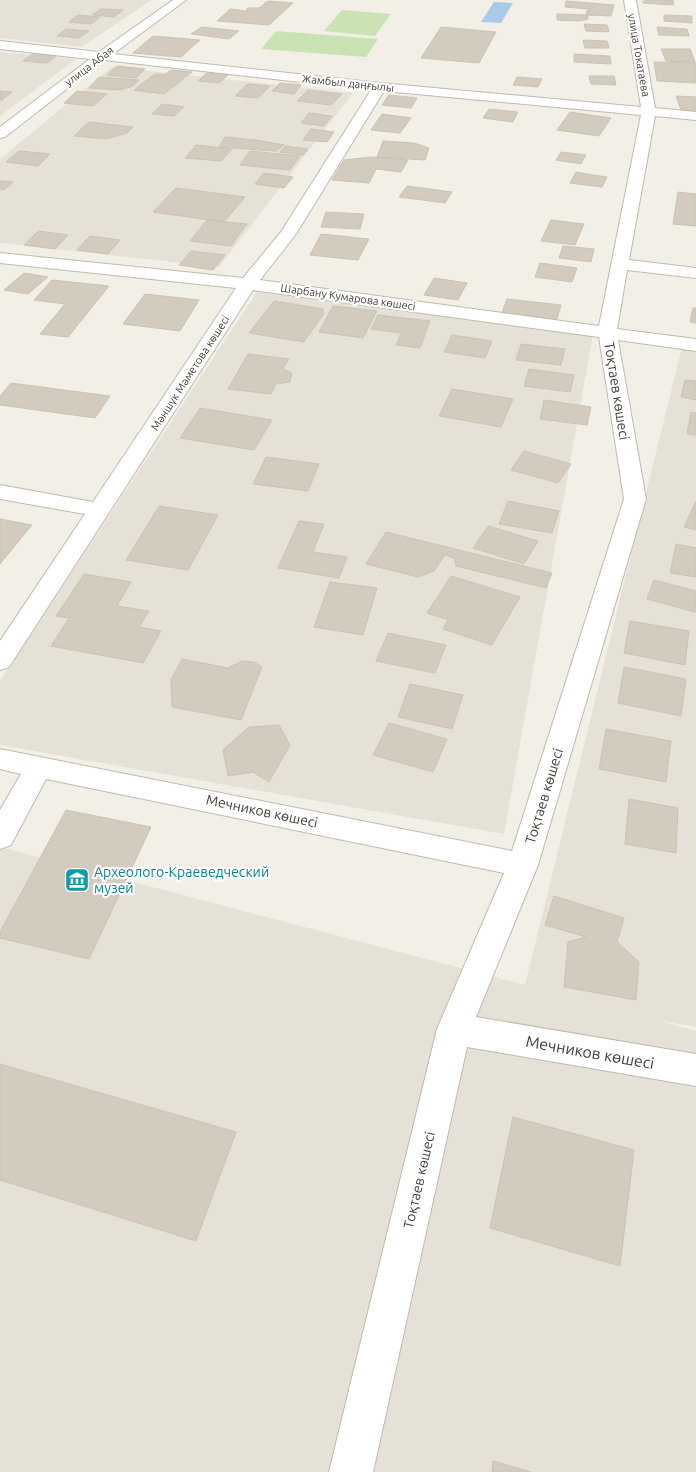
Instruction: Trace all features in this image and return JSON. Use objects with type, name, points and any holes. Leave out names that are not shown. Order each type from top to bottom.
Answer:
[{"type":"street","name":"улица Абая","points":[[0,134],[103,55],[180,0]]},
{"type":"street","name":"улица Токатаева","points":[[630,0],[649,111]]},
{"type":"street","name":"Жамбыл даңғылы","points":[[0,45],[380,87],[592,108],[696,116]]},
{"type":"street","name":"Мәншүк Мәметова көшесі","points":[[0,660],[248,284],[288,234],[380,87]]},
{"type":"street","name":"Тоқтаев көшесі","points":[[351,1472],[454,1029],[523,865],[635,499],[607,332],[649,111]]},
{"type":"street","name":"Шарбану Кумарова көшесі","points":[[0,258],[248,284],[696,344]]},
{"type":"street","points":[[620,264],[696,273]]},
{"type":"street","points":[[0,492],[99,510]]},
{"type":"street","name":"Мечников көшесі","points":[[0,758],[523,865]]},
{"type":"street","points":[[0,837],[39,766]]},
{"type":"street","name":"Мечников көшесі","points":[[454,1029],[696,1070]]},
{"type":"shaded area","points":[[0,0],[151,0],[82,47],[0,38]]},
{"type":"shaded area","points":[[0,52],[76,59],[0,116]]},
{"type":"shaded area","points":[[112,67],[353,93],[219,267],[0,243],[0,159]]},
{"type":"shaded area","points":[[257,292],[593,334],[504,834],[0,745],[0,681]]},
{"type":"shaded area","points":[[682,347],[696,349],[696,1027],[657,1020],[696,1031],[696,1472],[0,1472],[0,847],[525,985]]},
{"type":"green space","points":[[342,10],[391,14],[375,36],[324,31]]},
{"type":"green space","points":[[276,31],[378,39],[366,57],[261,49]]},
{"type":"water","points":[[494,2],[513,3],[501,23],[481,22]]},
{"type":"building","points":[[673,0],[674,5],[643,3],[643,1]]},
{"type":"building","points":[[268,1],[293,3],[269,25],[217,21],[230,9],[245,11],[248,8],[259,8]]},
{"type":"building","points":[[566,1],[614,5],[611,16],[588,15],[586,14],[588,9],[565,7]]},
{"type":"building","points":[[101,9],[123,10],[114,17],[92,15]]},
{"type":"building","points":[[557,14],[588,15],[588,19],[579,21],[557,20]]},
{"type":"building","points":[[78,15],[100,17],[91,24],[69,22]]},
{"type":"building","points":[[664,15],[692,16],[692,23],[664,21]]},
{"type":"building","points":[[584,24],[607,25],[609,32],[586,31]]},
{"type":"building","points":[[202,27],[239,31],[229,39],[191,34]]},
{"type":"building","points":[[441,27],[496,32],[479,63],[421,58]]},
{"type":"building","points":[[657,27],[687,29],[689,36],[659,35]]},
{"type":"building","points":[[66,29],[89,31],[79,38],[57,36]]},
{"type":"building","points":[[153,36],[200,40],[181,57],[133,53]]},
{"type":"building","points":[[583,40],[607,41],[609,48],[585,48]]},
{"type":"building","points":[[661,49],[690,49],[695,62],[666,61]]},
{"type":"building","points":[[34,53],[57,55],[47,63],[23,61]]},
{"type":"building","points":[[574,54],[610,56],[611,64],[574,62]]},
{"type":"building","points":[[654,62],[696,63],[696,83],[657,81]]},
{"type":"building","points":[[117,66],[145,69],[136,78],[107,75]]},
{"type":"building","points":[[171,70],[192,72],[164,94],[134,90],[155,74],[164,75]]},
{"type":"building","points":[[207,73],[228,75],[219,83],[198,81]]},
{"type":"building","points":[[589,76],[614,76],[616,85],[591,84]]},
{"type":"building","points":[[99,77],[139,80],[133,86],[120,90],[89,88]]},
{"type":"building","points":[[517,77],[542,79],[538,87],[513,85]]},
{"type":"building","points":[[280,83],[301,85],[294,94],[272,91]]},
{"type":"building","points":[[247,84],[270,86],[258,98],[235,96]]},
{"type":"building","points":[[308,90],[342,94],[331,105],[297,101]]},
{"type":"building","points":[[0,91],[12,92],[1,101]]},
{"type":"building","points":[[77,91],[107,94],[93,106],[64,103]]},
{"type":"building","points":[[389,95],[417,98],[411,108],[382,105]]},
{"type":"building","points":[[676,96],[696,97],[696,111],[681,110]]},
{"type":"building","points":[[162,104],[184,107],[174,116],[152,114]]},
{"type":"building","points":[[489,109],[518,112],[513,122],[483,118]]},
{"type":"building","points":[[570,112],[611,118],[599,136],[557,130]]},
{"type":"building","points":[[309,113],[332,116],[324,126],[301,123]]},
{"type":"building","points":[[382,114],[411,118],[400,133],[371,130]]},
{"type":"building","points":[[89,122],[133,127],[127,133],[106,139],[74,136]]},
{"type":"building","points":[[311,129],[334,132],[327,142],[303,140]]},
{"type":"building","points":[[225,137],[284,145],[276,151],[219,147]]},
{"type":"building","points":[[383,141],[414,143],[429,148],[425,160],[377,157]]},
{"type":"building","points":[[196,145],[232,149],[221,161],[185,158]]},
{"type":"building","points":[[285,146],[308,149],[303,155],[280,152]]},
{"type":"building","points":[[19,151],[50,154],[38,166],[6,162]]},
{"type":"building","points":[[250,151],[300,156],[290,170],[240,165]]},
{"type":"building","points":[[561,152],[586,155],[581,164],[556,160]]},
{"type":"building","points":[[371,157],[408,160],[401,172],[376,169],[369,183],[332,180],[344,160]]},
{"type":"building","points":[[576,172],[607,177],[602,187],[570,183]]},
{"type":"building","points":[[264,173],[293,177],[284,188],[255,184]]},
{"type":"building","points":[[0,181],[13,182],[4,190],[0,189]]},
{"type":"building","points":[[407,186],[452,192],[445,203],[399,197]]},
{"type":"building","points":[[176,188],[245,197],[224,222],[153,212]]},
{"type":"building","points":[[678,192],[696,194],[696,226],[673,224]]},
{"type":"building","points":[[326,212],[364,214],[360,229],[321,227]]},
{"type":"building","points":[[207,220],[247,224],[231,246],[190,241]]},
{"type":"building","points":[[551,220],[584,224],[575,245],[541,241]]},
{"type":"building","points":[[38,231],[68,235],[55,249],[24,245]]},
{"type":"building","points":[[321,234],[369,239],[358,260],[310,255]]},
{"type":"building","points":[[90,236],[120,240],[108,254],[77,250]]},
{"type":"building","points":[[563,246],[594,249],[591,262],[559,258]]},
{"type":"building","points":[[191,251],[225,255],[213,270],[179,265]]},
{"type":"building","points":[[540,263],[577,268],[572,282],[535,277]]},
{"type":"building","points":[[24,273],[48,277],[28,294],[4,290]]},
{"type":"building","points":[[434,278],[467,283],[458,300],[424,295]]},
{"type":"building","points":[[52,280],[109,286],[68,337],[40,334],[65,304],[34,300]]},
{"type":"building","points":[[145,294],[199,300],[180,331],[123,324]]},
{"type":"building","points":[[507,299],[561,305],[556,322],[501,315]]},
{"type":"building","points":[[274,301],[323,309],[323,315],[304,342],[249,333]]},
{"type":"building","points":[[333,306],[377,311],[363,338],[319,332]]},
{"type":"building","points":[[693,308],[696,308],[696,323],[690,322]]},
{"type":"building","points":[[378,315],[430,321],[420,348],[396,345],[401,333],[371,329]]},
{"type":"building","points":[[452,335],[492,341],[485,358],[444,352]]},
{"type":"building","points":[[521,344],[565,349],[561,365],[516,360]]},
{"type":"building","points":[[248,354],[289,359],[283,369],[292,373],[290,382],[276,384],[271,394],[228,389]]},
{"type":"building","points":[[529,369],[574,375],[570,392],[524,386]]},
{"type":"building","points":[[685,380],[696,381],[696,400],[681,397]]},
{"type":"building","points":[[11,383],[110,396],[95,418],[0,405],[0,396]]},
{"type":"building","points":[[452,389],[513,399],[501,427],[439,416]]},
{"type":"building","points":[[544,400],[591,407],[587,425],[540,419]]},
{"type":"building","points":[[200,408],[272,420],[254,450],[180,438]]},
{"type":"building","points":[[691,412],[696,413],[696,435],[687,434]]},
{"type":"building","points":[[524,451],[571,464],[558,483],[511,470]]},
{"type":"building","points":[[266,457],[319,464],[308,491],[253,484]]},
{"type":"building","points":[[508,501],[559,511],[552,533],[499,524]]},
{"type":"building","points":[[696,501],[696,530],[684,527]]},
{"type":"building","points":[[159,506],[218,515],[188,570],[126,560]]},
{"type":"building","points":[[0,519],[32,525],[0,564]]},
{"type":"building","points":[[299,521],[324,524],[313,552],[347,557],[339,578],[278,568]]},
{"type":"building","points":[[488,526],[538,541],[524,564],[473,548]]},
{"type":"building","points":[[386,532],[552,573],[546,588],[456,566],[454,558],[445,555],[434,571],[418,577],[366,564]]},
{"type":"building","points":[[676,544],[696,548],[696,577],[670,573]]},
{"type":"building","points":[[84,574],[131,582],[117,606],[149,611],[139,627],[161,631],[143,663],[51,646],[69,618],[56,616]]},
{"type":"building","points":[[451,576],[520,597],[492,645],[443,629],[448,620],[427,613]]},
{"type":"building","points":[[654,580],[696,591],[695,612],[647,599]]},
{"type":"building","points":[[330,582],[377,588],[363,635],[314,627]]},
{"type":"building","points":[[630,621],[689,631],[685,665],[624,653]]},
{"type":"building","points":[[388,633],[446,645],[435,673],[376,661]]},
{"type":"building","points":[[182,659],[228,668],[242,661],[254,662],[262,667],[241,720],[172,707],[171,680]]},
{"type":"building","points":[[624,667],[686,679],[681,716],[618,703]]},
{"type":"building","points":[[410,684],[463,695],[452,729],[398,717]]},
{"type":"building","points":[[389,723],[447,739],[433,772],[373,755]]},
{"type":"building","points":[[279,725],[290,745],[269,782],[253,772],[228,776],[223,750],[249,727]]},
{"type":"building","points":[[606,729],[671,741],[666,782],[599,769]]},
{"type":"building","points":[[629,799],[678,808],[676,853],[625,844]]},
{"type":"building","name":"Археолого-Краеведческий музей","points":[[66,810],[151,827],[89,959],[0,938],[0,932]]},
{"type":"building","points":[[554,896],[624,918],[617,942],[639,962],[636,1000],[564,987],[568,942],[586,937],[545,925]]},
{"type":"building","points":[[0,1064],[236,1132],[196,1241],[0,1180]]},
{"type":"building","points":[[513,1117],[634,1150],[620,1266],[490,1228]]},
{"type":"building","points":[[493,1461],[531,1472],[492,1472]]},
{"type":"place","name":"Археолого-Краеведческий музей","points":[[77,880]]}]
